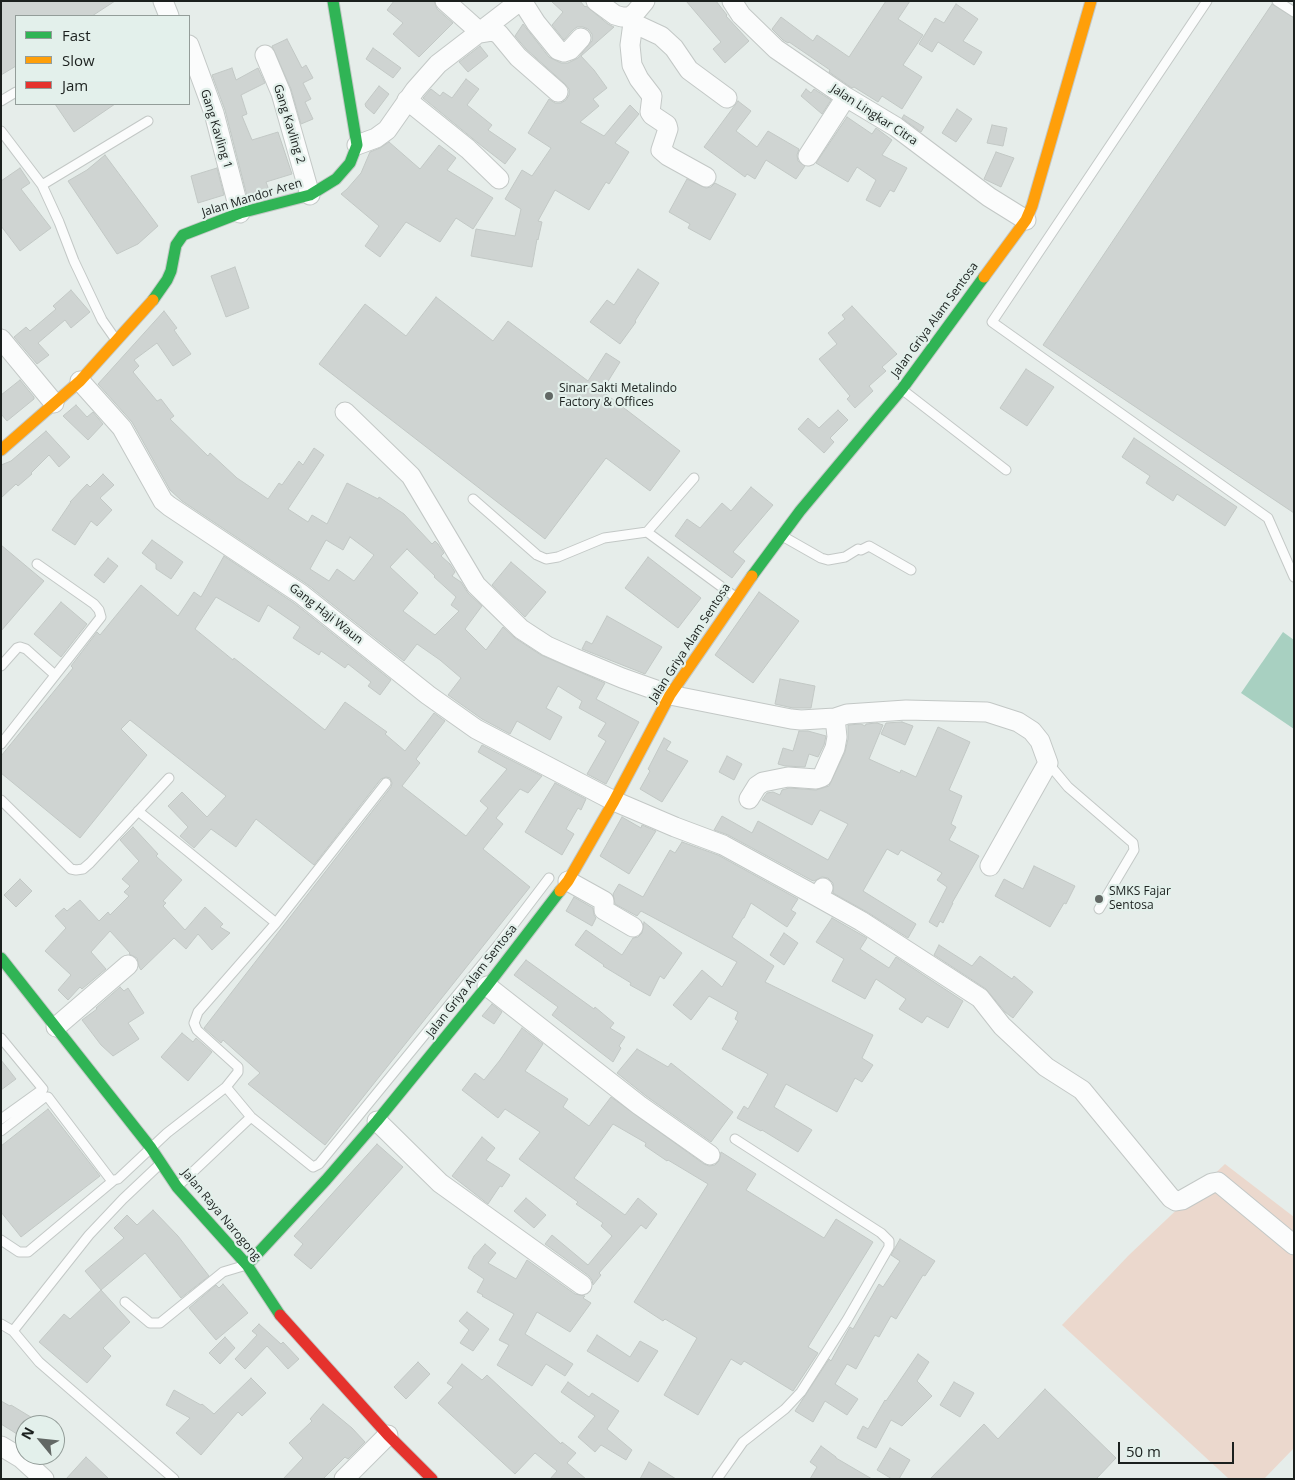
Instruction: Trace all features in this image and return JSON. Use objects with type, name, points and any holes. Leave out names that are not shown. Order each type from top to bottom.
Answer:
[{"type":"street","points":[[163,1],[169,15]]},
{"type":"street","points":[[333,1],[357,145],[376,138],[387,130],[407,100],[438,64],[521,1],[536,24],[558,50],[567,51],[580,38]]},
{"type":"street","points":[[445,1],[481,33]]},
{"type":"street","points":[[596,1],[614,15],[632,20],[661,36],[674,48],[689,70],[727,98]]},
{"type":"street","points":[[645,1],[632,20],[630,45],[632,65],[639,79],[652,96],[650,112],[667,125],[668,129],[661,150],[668,156],[706,177]]},
{"type":"street","name":"Jalan Lingkar Citra","points":[[732,1],[741,15],[770,44],[807,72],[896,127],[988,197],[1026,220]]},
{"type":"street","name":"Jalan Griya Alam Sentosa","points":[[247,1265],[326,1180],[377,1121],[487,986],[568,881],[614,801],[670,695],[736,598],[800,511],[902,390],[1026,220],[1032,206],[1091,1]]},
{"type":"street","points":[[481,33],[493,31],[499,34],[518,57],[558,92]]},
{"type":"street","name":"Gang Kavling 1","points":[[190,48],[214,112],[240,214]]},
{"type":"street","name":"Gang Kavling 2","points":[[265,55],[281,93],[310,195]]},
{"type":"street","points":[[808,156],[846,97]]},
{"type":"street","points":[[407,100],[468,149],[499,180]]},
{"type":"street","name":"Jalan Mandor Aren","points":[[1,450],[80,381],[150,305],[167,280],[179,239],[183,235],[240,214],[310,195],[342,174],[352,160],[357,145]]},
{"type":"street","points":[[1,339],[54,403]]},
{"type":"street","name":"Gang Haji Waun","points":[[80,381],[122,428],[164,501],[174,510],[301,594],[428,695],[476,729],[614,801],[724,845],[820,892],[861,921],[980,998],[1002,1026],[1046,1067],[1082,1090],[1171,1198],[1176,1201],[1182,1200],[1218,1182],[1294,1244]]},
{"type":"street","points":[[346,412],[411,476],[476,585],[521,629],[547,646],[622,678],[670,695],[801,720],[835,718],[847,714],[906,710],[991,712],[1022,724],[1032,731],[1040,742],[1048,764],[990,866]]},
{"type":"street","points":[[749,799],[757,786],[763,782],[788,777],[816,779],[822,777],[835,748],[837,737],[835,718]]},
{"type":"street","points":[[568,881],[604,901],[604,910],[633,927]]},
{"type":"street","name":"Jalan Raya Narogong","points":[[1,958],[151,1148],[177,1186],[247,1265],[280,1315],[388,1435],[432,1479]]},
{"type":"street","points":[[56,1027],[128,965]]},
{"type":"street","points":[[487,986],[639,1106],[710,1155]]},
{"type":"street","points":[[377,1121],[440,1183],[582,1285]]},
{"type":"street","points":[[344,1479],[388,1435]]},
{"type":"street","points":[[1,1446],[21,1458],[44,1479]]},
{"type":"lane","points":[[1206,1],[992,322],[1268,518],[1294,577]]},
{"type":"lane","points":[[1277,1],[1294,12]]},
{"type":"lane","points":[[1,101],[15,93]]},
{"type":"lane","points":[[42,185],[148,122]]},
{"type":"lane","points":[[1,131],[42,185],[98,312],[117,342]]},
{"type":"lane","points":[[902,390],[1006,470]]},
{"type":"lane","points":[[473,499],[537,555],[546,559],[558,558],[604,538],[647,532],[694,478]]},
{"type":"lane","points":[[647,532],[736,598]]},
{"type":"lane","points":[[782,536],[820,558],[828,560],[845,557],[858,549],[861,550],[869,546],[911,570]]},
{"type":"lane","points":[[1,744],[101,617],[99,610],[94,604],[37,564]]},
{"type":"lane","points":[[1,666],[20,647],[26,649],[55,675]]},
{"type":"lane","points":[[1048,764],[1068,787],[1133,843],[1134,850],[1099,909]]},
{"type":"lane","points":[[1,800],[71,869],[76,870],[83,869],[90,863],[169,778]]},
{"type":"lane","points":[[1,1240],[18,1252],[28,1252],[114,1180],[118,1179],[151,1148],[226,1088],[238,1072],[238,1068],[197,1030],[194,1023],[198,1012],[276,923],[386,783]]},
{"type":"lane","points":[[138,811],[276,923]]},
{"type":"lane","points":[[226,1088],[251,1117],[313,1167],[319,1164],[492,952],[549,878]]},
{"type":"lane","points":[[1,1038],[43,1089],[1,1120]]},
{"type":"lane","points":[[1,1132],[45,1097],[48,1097],[111,1180],[114,1180]]},
{"type":"lane","points":[[177,1186],[224,1145],[251,1117]]},
{"type":"lane","points":[[717,1479],[743,1442],[785,1409],[801,1392],[847,1320],[890,1247],[889,1240],[881,1233],[735,1139]]},
{"type":"lane","points":[[13,1331],[90,1235],[123,1199],[162,1164]]},
{"type":"lane","points":[[125,1302],[150,1323],[160,1323],[223,1272],[247,1265]]},
{"type":"lane","points":[[1,1324],[13,1331],[39,1362],[174,1479]]},
{"type":"shaded area","points":[[1283,632],[1294,640],[1294,729],[1241,693]]},
{"type":"shaded area","points":[[1225,1164],[1294,1217],[1294,1448],[1264,1479],[1229,1479],[1062,1325],[1129,1255]]},
{"type":"building","points":[[1,1],[115,1],[94,15],[15,15],[15,67],[1,75]]},
{"type":"building","points":[[394,1],[434,1],[437,9],[453,23],[419,57],[393,34],[403,23],[387,10]]},
{"type":"building","points":[[551,1],[580,1],[585,7],[614,27],[581,56],[607,88],[593,99],[599,106],[580,122],[604,136],[630,105],[639,114],[615,143],[629,152],[609,184],[606,182],[589,210],[555,190],[538,221],[542,222],[532,267],[471,256],[476,229],[515,236],[521,209],[505,199],[522,170],[532,176],[551,148],[528,133],[549,99],[555,103],[561,103],[569,95],[569,89],[565,84],[526,49],[515,36],[523,24],[549,57],[561,63],[568,63],[578,58],[592,41],[592,34],[583,27],[577,27],[564,40],[552,25],[563,12]]},
{"type":"building","points":[[686,1],[716,1],[726,16],[749,41],[725,63],[713,49],[721,42]]},
{"type":"building","points":[[886,1],[910,1],[898,19],[923,35],[903,65],[922,77],[902,109],[882,96],[878,102],[854,87],[852,88],[829,72],[830,70],[789,42],[783,40],[772,29],[781,17],[813,41],[817,35],[849,57]]},
{"type":"building","points":[[956,4],[978,19],[963,41],[982,52],[974,65],[938,42],[932,52],[919,44],[935,18],[944,23]]},
{"type":"building","points":[[1272,4],[1294,18],[1294,513],[1043,345]]},
{"type":"building","points":[[287,39],[302,68],[306,65],[313,78],[303,83],[311,99],[305,102],[313,119],[301,124],[291,89],[272,46]]},
{"type":"building","points":[[480,46],[488,56],[468,72],[459,62]]},
{"type":"building","points":[[373,48],[401,68],[393,78],[366,59]]},
{"type":"building","points":[[232,68],[236,80],[258,68],[265,83],[241,95],[247,114],[242,116],[252,140],[278,132],[292,174],[266,182],[269,190],[247,196],[225,110],[212,75]]},
{"type":"building","points":[[466,79],[479,89],[467,105],[492,125],[488,130],[516,149],[505,164],[423,98],[431,89],[440,96],[443,92],[452,98]]},
{"type":"building","points":[[379,86],[389,94],[374,114],[365,104]]},
{"type":"building","points":[[806,89],[811,93],[814,89],[831,100],[822,114],[801,96]]},
{"type":"building","points":[[738,101],[751,111],[736,131],[757,147],[768,131],[799,149],[798,161],[805,166],[796,179],[766,160],[755,179],[747,174],[745,177],[704,147]]},
{"type":"building","points":[[56,105],[114,105],[74,132]]},
{"type":"building","points":[[957,109],[972,119],[956,142],[942,133]]},
{"type":"building","points":[[904,115],[924,127],[921,132],[902,118]]},
{"type":"building","points":[[847,117],[872,134],[876,128],[892,140],[882,155],[907,168],[894,192],[890,190],[880,207],[866,200],[876,180],[857,167],[848,182],[816,163]]},
{"type":"building","points":[[992,125],[1007,128],[1003,146],[987,143]]},
{"type":"building","points":[[389,142],[420,169],[439,145],[456,158],[447,170],[493,198],[473,229],[456,218],[440,242],[406,222],[380,257],[365,246],[379,226],[341,194],[361,173],[370,152]]},
{"type":"building","points":[[996,152],[1014,158],[1001,187],[984,179]]},
{"type":"building","points":[[105,155],[158,226],[138,244],[117,254],[68,181],[87,170]]},
{"type":"building","points":[[20,168],[30,183],[21,189],[51,228],[20,251],[1,226],[1,181]]},
{"type":"building","points":[[217,168],[224,195],[198,203],[191,176]]},
{"type":"building","points":[[687,179],[706,188],[711,187],[715,183],[736,194],[710,240],[688,228],[690,224],[669,212]]},
{"type":"building","points":[[235,267],[249,308],[226,317],[211,276]]},
{"type":"building","points":[[638,269],[659,283],[636,322],[620,344],[590,322],[607,300],[614,305]]},
{"type":"building","points":[[71,290],[90,312],[71,328],[65,320],[38,343],[49,355],[37,364],[14,337],[26,327],[30,331],[56,309],[53,306]]},
{"type":"building","points":[[436,297],[493,341],[508,321],[588,381],[606,353],[620,362],[602,391],[680,451],[650,491],[606,458],[545,539],[319,364],[365,304],[406,336]]},
{"type":"building","points":[[852,306],[897,354],[882,367],[886,371],[869,386],[873,391],[855,408],[847,399],[850,396],[819,359],[837,344],[828,333],[845,319],[842,315]]},
{"type":"building","points":[[164,311],[177,328],[174,330],[191,354],[173,366],[157,343],[134,360],[139,366],[133,372],[157,401],[161,399],[174,416],[170,419],[208,456],[210,453],[237,478],[268,499],[279,483],[282,485],[299,461],[303,465],[314,448],[324,455],[288,509],[308,522],[312,515],[327,524],[347,483],[378,499],[379,497],[404,514],[432,544],[435,541],[438,544],[444,553],[441,556],[450,564],[455,572],[452,576],[461,582],[468,593],[482,606],[465,629],[486,650],[503,627],[515,638],[541,655],[605,683],[596,699],[639,722],[606,784],[587,774],[606,741],[598,736],[606,723],[579,708],[582,701],[558,686],[546,708],[562,717],[550,740],[517,721],[510,734],[482,719],[448,695],[461,678],[440,660],[417,644],[404,661],[308,585],[182,501],[170,490],[132,422],[98,384]],"holes":[[[350,537],[374,555],[354,581],[337,569],[329,581],[310,569],[326,540],[343,550]],[[407,549],[456,597],[451,605],[459,611],[435,635],[403,611],[418,593],[390,567]]]},
{"type":"building","points":[[1026,369],[1054,387],[1027,426],[1000,408]]},
{"type":"building","points":[[20,380],[34,399],[7,421],[1,414],[1,395]]},
{"type":"building","points":[[76,405],[87,417],[93,412],[103,424],[88,440],[63,416]]},
{"type":"building","points":[[838,410],[848,420],[830,438],[834,442],[824,453],[798,429],[808,418],[819,428]]},
{"type":"building","points":[[46,431],[70,457],[59,467],[49,455],[32,474],[18,486],[16,484],[1,498],[1,465],[11,461]]},
{"type":"building","points":[[1134,438],[1237,507],[1225,526],[1177,494],[1173,501],[1146,483],[1150,476],[1122,457]]},
{"type":"building","points":[[103,474],[114,485],[100,498],[112,510],[97,526],[91,521],[75,545],[52,530],[70,502],[87,484],[90,487]]},
{"type":"building","points":[[751,487],[773,505],[733,552],[745,561],[732,578],[675,536],[687,519],[700,528],[722,503],[731,511]]},
{"type":"building","points":[[152,540],[183,562],[171,579],[156,569],[156,564],[142,553]]},
{"type":"building","points":[[1,545],[44,581],[1,631]]},
{"type":"building","points":[[224,556],[294,603],[391,680],[380,695],[368,686],[371,682],[348,664],[345,668],[321,651],[319,655],[293,638],[300,627],[268,605],[259,622],[216,597],[195,629],[325,730],[345,702],[387,732],[385,734],[405,751],[434,713],[445,721],[416,759],[420,763],[402,786],[466,836],[488,808],[480,801],[507,769],[478,752],[482,745],[542,776],[528,793],[520,789],[496,818],[503,824],[483,849],[530,887],[325,1145],[248,1084],[260,1073],[223,1040],[221,1043],[204,1028],[391,787],[390,778],[381,779],[314,865],[256,819],[236,847],[211,829],[194,848],[180,836],[188,827],[168,806],[182,792],[207,817],[226,796],[130,720],[121,729],[147,755],[80,838],[1,773],[1,756],[73,668],[71,666],[97,632],[100,635],[141,585],[178,616],[194,592],[201,597]]},
{"type":"building","points":[[648,557],[701,598],[678,628],[625,588]]},
{"type":"building","points":[[108,558],[118,566],[104,583],[94,575]]},
{"type":"building","points":[[511,562],[546,592],[525,617],[492,585]]},
{"type":"building","points":[[759,592],[799,621],[753,683],[715,655]]},
{"type":"building","points":[[61,602],[87,624],[61,657],[34,634]]},
{"type":"building","points":[[607,616],[662,647],[645,674],[582,649],[586,641],[592,644]]},
{"type":"building","points":[[780,679],[815,686],[811,708],[793,708],[775,704]]},
{"type":"building","points":[[902,722],[913,726],[905,745],[881,734],[886,723]]},
{"type":"building","points":[[877,723],[883,725],[869,759],[900,773],[901,770],[916,777],[938,727],[970,742],[949,790],[962,796],[951,824],[956,827],[949,840],[979,856],[952,903],[943,923],[940,921],[937,927],[929,922],[947,887],[937,880],[942,873],[901,850],[898,855],[887,849],[863,891],[916,924],[908,938],[833,893],[833,883],[828,878],[822,877],[814,881],[811,880],[728,835],[714,830],[722,816],[752,833],[758,821],[828,860],[848,824],[820,810],[812,825],[762,800],[767,793],[773,792],[780,795],[782,790],[789,788],[816,790],[829,786],[845,752],[848,739],[848,725],[861,724],[865,726],[866,724]]},
{"type":"building","points":[[799,731],[808,731],[826,736],[818,757],[809,754],[805,767],[778,764],[783,748],[793,751]]},
{"type":"building","points":[[664,738],[671,742],[666,750],[688,761],[662,802],[640,789]]},
{"type":"building","points":[[727,756],[742,764],[734,780],[719,772]]},
{"type":"building","points":[[555,783],[586,799],[581,810],[578,808],[566,829],[574,834],[562,855],[525,832]]},
{"type":"building","points":[[622,817],[641,828],[642,825],[656,831],[629,874],[600,856]]},
{"type":"building","points":[[133,827],[158,854],[156,856],[182,880],[163,901],[166,903],[163,906],[185,930],[205,907],[223,924],[220,927],[230,933],[212,950],[198,934],[186,949],[174,938],[141,970],[137,958],[129,954],[110,931],[91,952],[106,969],[82,989],[80,987],[68,1000],[58,990],[71,975],[45,951],[66,928],[55,916],[64,908],[67,911],[80,900],[99,921],[108,912],[110,915],[129,896],[124,892],[130,886],[122,879],[139,861],[120,840]]},
{"type":"building","points":[[682,842],[718,855],[798,899],[791,910],[796,913],[787,927],[751,903],[732,937],[774,966],[765,982],[873,1035],[862,1058],[873,1065],[862,1082],[855,1078],[837,1112],[786,1084],[774,1107],[812,1130],[798,1152],[762,1130],[737,1118],[744,1106],[748,1109],[768,1074],[722,1049],[738,1021],[735,1019],[738,1012],[709,996],[691,1020],[673,1005],[702,970],[722,987],[737,962],[641,911],[637,916],[615,904],[613,894],[619,884],[643,897],[670,850],[675,853]]},
{"type":"building","points":[[1034,866],[1075,886],[1066,904],[1064,903],[1050,927],[995,896],[1004,879],[1023,889]]},
{"type":"building","points":[[20,879],[32,891],[16,907],[4,895]]},
{"type":"building","points":[[574,897],[593,908],[596,918],[592,926],[566,911]]},
{"type":"building","points":[[832,918],[867,938],[860,949],[889,968],[896,957],[963,1001],[948,1028],[927,1016],[922,1023],[899,1009],[906,999],[876,979],[865,999],[832,981],[844,959],[816,942]]},
{"type":"building","points":[[644,922],[682,953],[664,979],[660,976],[650,996],[630,985],[631,983],[603,966],[575,945],[586,930],[622,955],[633,938],[638,937],[642,933]]},
{"type":"building","points":[[784,933],[798,943],[784,965],[770,955]]},
{"type":"building","points":[[939,945],[972,966],[980,956],[1012,979],[1014,976],[1033,992],[1013,1018],[1005,1012],[986,989],[934,955]]},
{"type":"building","points":[[526,960],[594,1009],[595,1007],[614,1023],[610,1028],[625,1037],[619,1046],[621,1048],[613,1062],[552,1015],[558,1007],[514,975]]},
{"type":"building","points":[[120,987],[124,991],[128,988],[144,1013],[128,1023],[139,1039],[113,1056],[101,1045],[82,1020],[97,1009]]},
{"type":"building","points":[[492,1004],[502,1012],[494,1024],[482,1016]]},
{"type":"building","points":[[522,1028],[543,1044],[525,1071],[568,1099],[563,1107],[589,1126],[611,1097],[704,1164],[709,1166],[715,1165],[719,1161],[721,1152],[756,1174],[746,1190],[824,1238],[836,1219],[873,1242],[808,1347],[818,1353],[793,1391],[744,1361],[741,1365],[731,1359],[698,1415],[664,1395],[697,1338],[665,1319],[663,1321],[634,1302],[708,1184],[667,1161],[645,1146],[646,1143],[613,1124],[574,1178],[625,1215],[638,1198],[657,1214],[646,1229],[641,1225],[599,1273],[601,1275],[593,1285],[589,1276],[545,1244],[552,1235],[588,1265],[612,1236],[601,1226],[603,1223],[576,1204],[578,1202],[519,1159],[540,1132],[505,1109],[498,1118],[462,1090],[475,1073],[484,1080]]},
{"type":"building","points":[[182,1033],[193,1042],[196,1038],[212,1052],[188,1081],[161,1057]]},
{"type":"building","points":[[637,1049],[668,1067],[671,1063],[733,1112],[711,1142],[617,1073]]},
{"type":"building","points":[[1,1060],[16,1079],[1,1090]]},
{"type":"building","points":[[48,1109],[100,1176],[21,1237],[1,1212],[1,1146]]},
{"type":"building","points":[[482,1137],[495,1148],[486,1160],[510,1175],[488,1204],[452,1176]]},
{"type":"building","points":[[377,1144],[403,1167],[311,1269],[294,1255],[303,1244],[294,1236]]},
{"type":"building","points":[[526,1198],[546,1215],[534,1228],[514,1211]]},
{"type":"building","points":[[153,1210],[178,1236],[209,1276],[181,1298],[145,1253],[101,1290],[85,1271],[124,1238],[114,1228],[127,1215],[137,1225]]},
{"type":"building","points":[[900,1239],[935,1261],[925,1276],[923,1275],[896,1319],[891,1316],[879,1337],[875,1335],[856,1369],[847,1364],[835,1384],[858,1399],[847,1415],[825,1401],[813,1422],[795,1411],[829,1359],[831,1361],[850,1327],[853,1329],[879,1284],[883,1287],[900,1261],[891,1255]]},
{"type":"building","points":[[485,1244],[496,1253],[488,1263],[516,1279],[527,1260],[575,1294],[585,1296],[583,1298],[591,1303],[570,1332],[537,1312],[525,1334],[573,1364],[565,1376],[546,1364],[532,1386],[497,1365],[509,1345],[499,1340],[514,1314],[477,1292],[484,1279],[468,1268],[474,1256]]},
{"type":"building","points":[[223,1284],[248,1313],[216,1340],[189,1308],[216,1285],[219,1288]]},
{"type":"building","points":[[101,1290],[130,1322],[103,1348],[111,1356],[87,1383],[39,1342],[64,1314],[70,1319]]},
{"type":"building","points":[[467,1312],[489,1329],[473,1351],[460,1343],[469,1330],[459,1321]]},
{"type":"building","points":[[259,1324],[281,1344],[283,1342],[299,1359],[288,1369],[267,1346],[245,1369],[235,1359],[257,1335],[252,1331]]},
{"type":"building","points":[[597,1335],[630,1357],[640,1341],[658,1351],[638,1382],[587,1351]]},
{"type":"building","points":[[225,1337],[235,1348],[220,1364],[209,1353]]},
{"type":"building","points":[[918,1354],[929,1362],[917,1381],[932,1396],[902,1426],[891,1420],[876,1448],[857,1438],[863,1426],[868,1429],[885,1400]]},
{"type":"building","points":[[418,1362],[430,1374],[406,1399],[394,1387]]},
{"type":"building","points":[[462,1364],[482,1380],[487,1375],[561,1444],[562,1442],[576,1453],[567,1463],[586,1479],[550,1479],[557,1471],[535,1453],[515,1474],[438,1403],[453,1387],[447,1383]]},
{"type":"building","points":[[251,1378],[266,1393],[242,1416],[238,1412],[201,1455],[176,1433],[190,1418],[166,1405],[174,1390],[202,1404],[214,1414]]},
{"type":"building","points":[[568,1382],[589,1397],[592,1393],[619,1411],[607,1429],[632,1450],[626,1460],[601,1445],[595,1452],[578,1437],[595,1416],[561,1392]]},
{"type":"building","points":[[954,1382],[974,1393],[960,1417],[940,1405]]},
{"type":"building","points":[[1045,1389],[1116,1458],[1096,1479],[930,1479],[984,1424],[998,1439]]},
{"type":"building","points":[[1,1401],[28,1415],[15,1415],[15,1433],[1,1424]]},
{"type":"building","points":[[323,1404],[352,1428],[365,1442],[348,1459],[345,1457],[323,1479],[283,1479],[303,1458],[289,1443],[312,1421],[310,1419]]},
{"type":"building","points":[[821,1446],[836,1458],[872,1479],[810,1479],[817,1467],[810,1462]]},
{"type":"building","points":[[890,1448],[910,1460],[899,1479],[892,1479],[877,1470]]},
{"type":"building","points":[[86,1457],[109,1479],[66,1479]]},
{"type":"building","points":[[649,1462],[676,1479],[640,1479]]},
{"type":"traffic: fast","points":[[153,300],[167,280],[171,271],[176,245],[183,235],[240,213],[310,195],[336,179],[350,163],[357,145],[333,1]]},
{"type":"traffic: fast","points":[[752,576],[800,511],[902,389],[984,277]]},
{"type":"traffic: fast","points":[[247,1265],[326,1180],[377,1121],[487,986],[560,891]]},
{"type":"traffic: fast","points":[[1,958],[151,1148],[177,1187],[247,1265],[280,1315]]},
{"type":"traffic: slow","points":[[984,277],[1026,220],[1032,206],[1091,1]]},
{"type":"traffic: slow","points":[[1,450],[80,381],[153,300]]},
{"type":"traffic: slow","points":[[560,891],[568,881],[614,801],[670,695],[752,576]]},
{"type":"traffic: jam","points":[[280,1315],[388,1435],[432,1479]]},
{"type":"place","name":"Sinar Sakti Metalindo Factory & Offices","points":[[549,396]]},
{"type":"place","name":"SMKS Fajar Sentosa","points":[[1099,899]]}]
